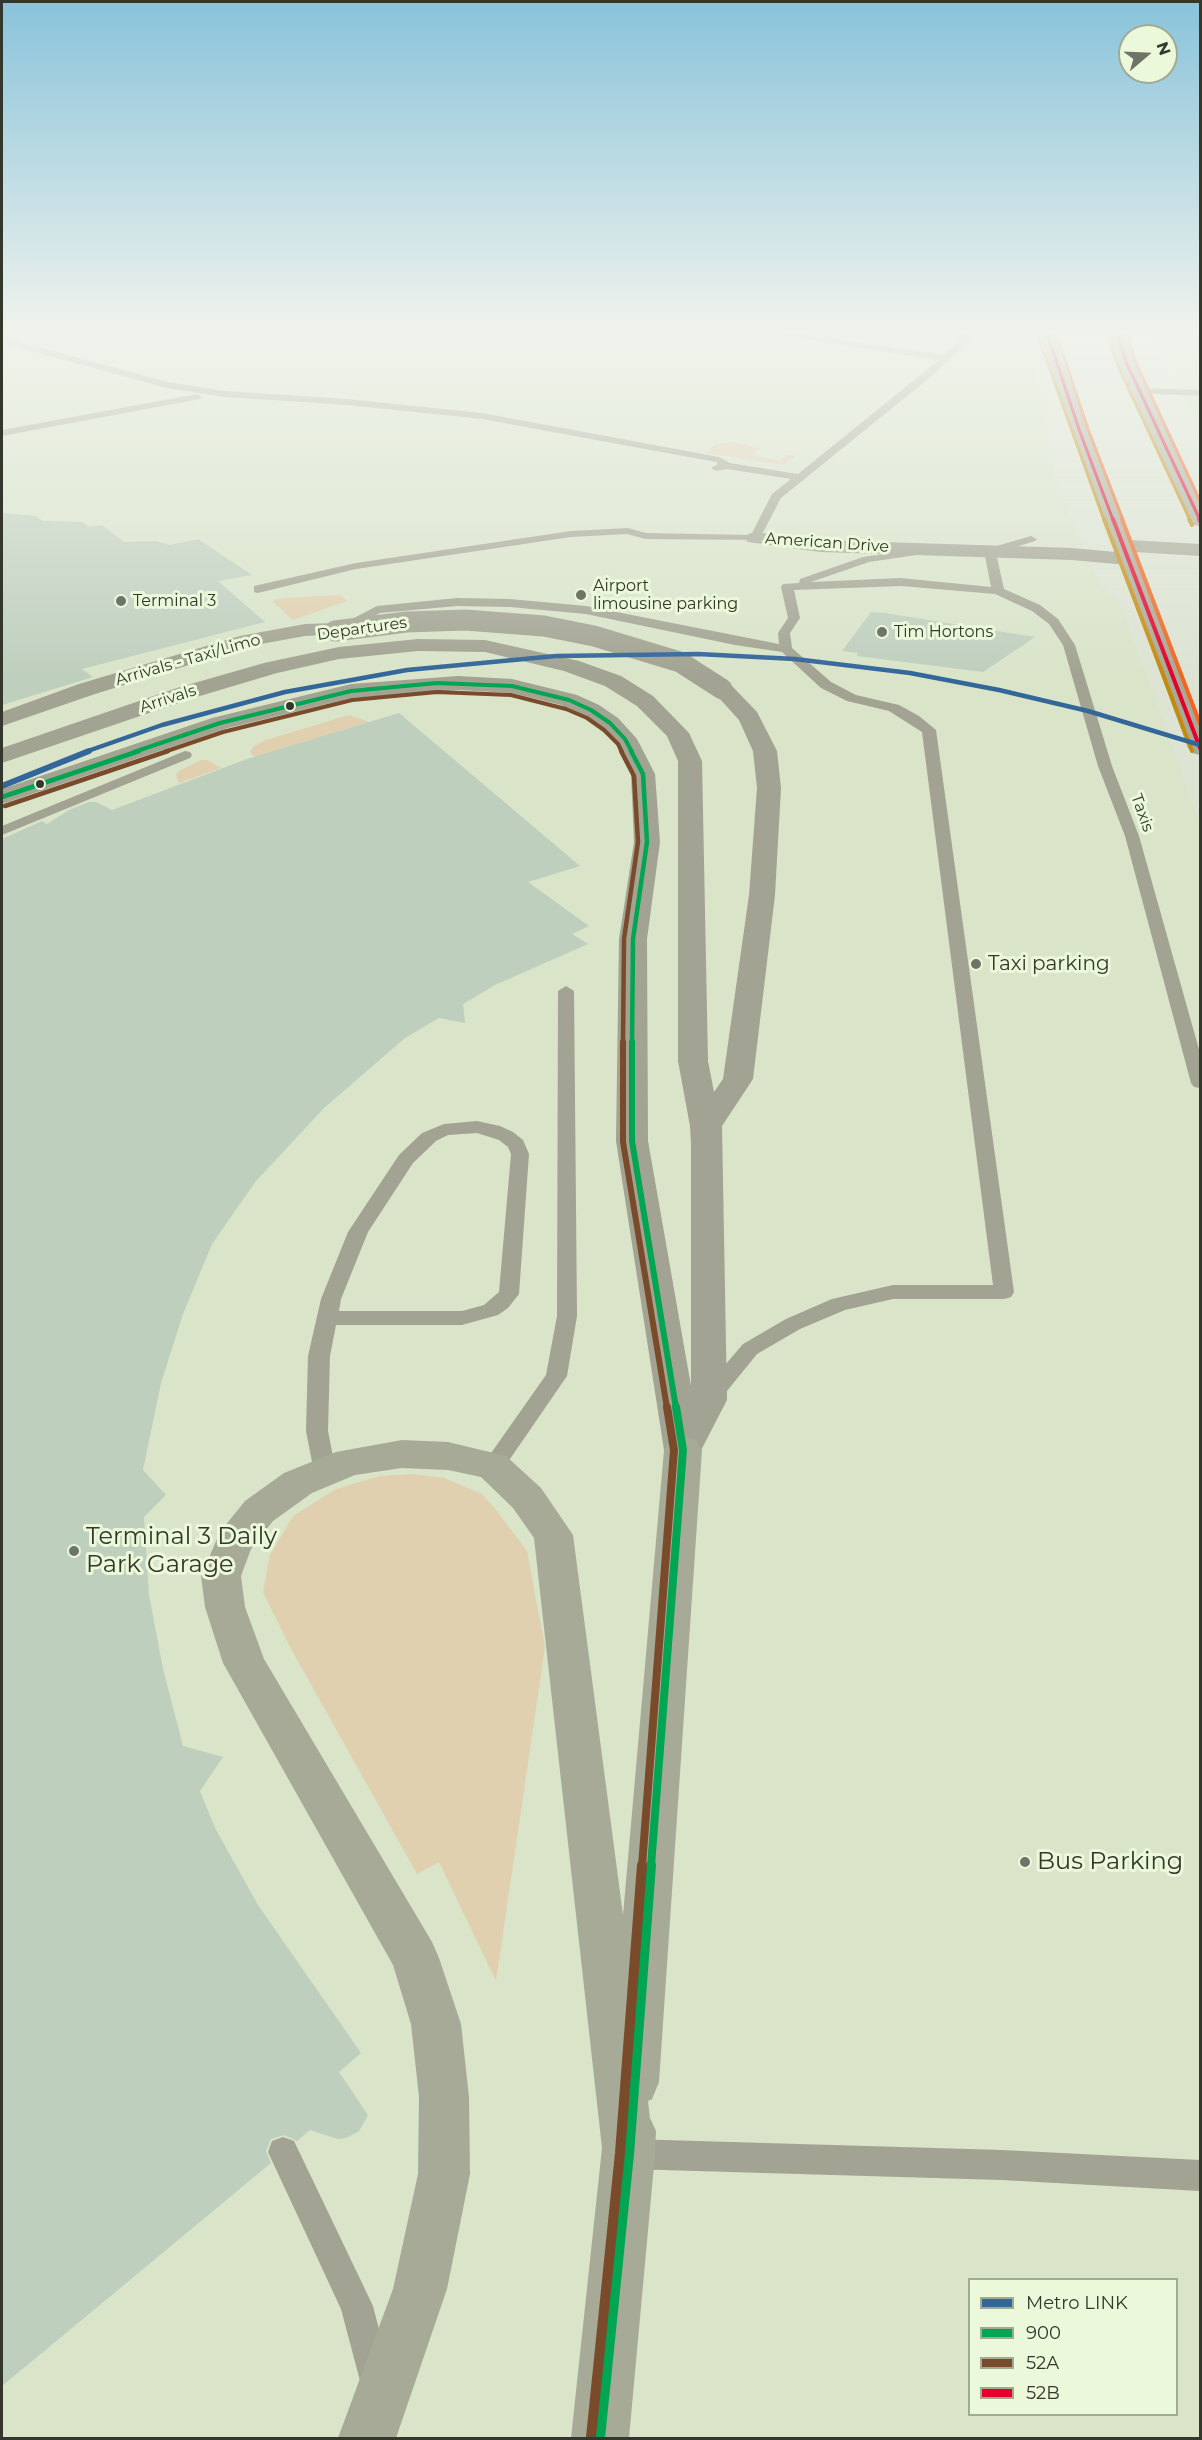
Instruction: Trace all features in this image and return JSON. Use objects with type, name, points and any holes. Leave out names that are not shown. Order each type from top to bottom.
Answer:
[{"type":"main road","points":[[1086,448],[1200,748]]},
{"type":"main road","points":[[1166,448],[1200,521]]},
{"type":"main road","name":"American Drive","points":[[1125,552],[1200,550]]},
{"type":"main road","name":"American Drive","points":[[1125,552],[1200,565]]},
{"type":"main road","points":[[600,2439],[628,2154],[683,1450]]},
{"type":"main road","points":[[374,2421],[420,2289],[444,2174],[444,2097],[436,2024],[415,1958],[244,1663],[225,1607],[221,1576],[234,1543],[260,1511],[298,1483],[349,1462],[402,1454],[448,1456],[493,1466],[527,1498],[553,1535],[628,2154]]},
{"type":"street","name":"American Drive","points":[[755,538],[816,531],[1031,539],[1125,552]]},
{"type":"street","name":"American Drive","points":[[755,538],[820,546],[1125,552]]},
{"type":"street","name":"Departures","points":[[2,728],[59,707],[188,667],[324,633],[406,622],[504,622],[544,626],[594,636],[680,662],[722,689],[749,717],[765,751],[769,788],[762,895],[738,1079],[706,1126]]},
{"type":"street","name":"Arrivals - Taxi/Limo","points":[[2,719],[87,689],[247,640],[305,630],[365,627],[423,633],[486,646]]},
{"type":"street","name":"Arrivals","points":[[2,756],[185,693],[272,668],[339,653],[418,645],[486,646]]},
{"type":"street","points":[[486,646],[571,666],[613,681],[645,701],[677,733],[690,761],[693,1061],[706,1126],[709,1400],[683,1450]]},
{"type":"street","points":[[2,797],[220,723],[351,691],[458,683],[512,686],[569,700],[591,710],[610,723],[625,739],[643,774],[647,842],[633,939],[632,1141],[683,1450]]},
{"type":"lane","points":[[618,448],[710,468],[727,466],[799,477]]},
{"type":"lane","points":[[258,589],[356,566],[438,552],[546,539],[575,543],[630,540],[645,536],[755,538],[776,496],[836,448]]},
{"type":"lane","points":[[998,591],[990,551],[1031,539]]},
{"type":"lane","points":[[786,649],[784,633],[794,618],[787,587],[867,559],[940,550]]},
{"type":"lane","name":"Taxis","points":[[787,587],[901,582],[998,591],[1036,608],[1054,622],[1069,645],[1105,766],[1132,836],[1200,1083]]},
{"type":"lane","points":[[341,628],[376,610],[457,602],[510,603],[586,610],[735,641],[786,649],[826,686],[852,698],[894,708],[914,718],[929,730],[1004,1292],[893,1292],[839,1304],[793,1324],[750,1349],[709,1400]]},
{"type":"lane","points":[[2,831],[185,755]]},
{"type":"lane","points":[[493,1466],[556,1376],[567,1316],[566,991]]},
{"type":"lane","points":[[325,1472],[318,1431],[318,1367],[327,1318],[333,1292],[358,1232],[391,1179],[417,1146],[444,1130],[459,1127],[493,1130],[516,1144],[520,1154],[509,1294],[501,1303],[491,1310],[462,1318],[327,1318]]},
{"type":"lane","points":[[283,2152],[357,2307],[374,2421]]},
{"type":"lane","points":[[628,2154],[1002,2165],[1200,2176]]},
{"type":"shaded area","points":[[2,448],[1051,448],[1058,489],[1101,586],[1119,599],[1200,824],[1200,2438],[2,2438]]},
{"type":"shaded area","points":[[711,448],[758,448],[751,455],[779,460],[787,455],[796,456],[783,465],[705,453]]},
{"type":"shaded area","points":[[341,595],[347,601],[293,620],[272,601],[283,598]]},
{"type":"shaded area","points":[[349,715],[369,722],[255,757],[250,752],[254,746],[266,740]]},
{"type":"shaded area","points":[[201,760],[207,760],[221,768],[179,783],[176,775],[179,771]]},
{"type":"shaded area","points":[[413,1474],[444,1478],[482,1494],[496,1510],[527,1551],[545,1647],[496,1981],[439,1862],[417,1874],[289,1645],[263,1592],[270,1555],[293,1516],[336,1489],[380,1476]]},
{"type":"building","name":"Terminal 3","points":[[2,513],[36,516],[43,521],[82,522],[89,527],[102,525],[124,542],[156,541],[170,545],[198,539],[252,575],[218,581],[265,622],[82,669],[93,677],[2,705]]},
{"type":"building","points":[[871,612],[1035,637],[983,672],[857,656],[858,653],[842,651]]},
{"type":"building","name":"Terminal 3 Daily Park Garage","points":[[399,713],[580,866],[528,882],[589,926],[572,934],[588,944],[495,985],[463,1004],[465,1023],[439,1018],[405,1038],[324,1108],[256,1181],[212,1244],[183,1314],[161,1383],[143,1470],[166,1495],[144,1517],[149,1595],[163,1669],[183,1746],[223,1757],[200,1791],[215,1828],[258,1905],[361,2053],[339,2072],[368,2115],[359,2131],[346,2138],[338,2139],[310,2130],[297,2141],[284,2135],[271,2139],[266,2151],[271,2163],[2,2386],[2,839],[42,821],[47,824],[69,810],[89,802],[96,802],[112,810],[247,759]]},
{"type":"metro line","name":"LINK","points":[[2,786],[59,761],[162,725],[285,692],[407,670],[556,656],[698,654],[795,659],[910,673],[999,690],[1088,711],[1200,745]]},
{"type":"transit line","points":[[1077,448],[1192,751]]},
{"type":"transit line","name":"52B","points":[[1086,448],[1200,748]]},
{"type":"transit line","points":[[1095,448],[1200,724]]},
{"type":"transit line","points":[[1156,448],[1192,525]]},
{"type":"transit line","name":"52B","points":[[1166,448],[1200,521]]},
{"type":"transit line","points":[[1175,448],[1200,501]]},
{"type":"transit line","name":"900","points":[[2,797],[220,723],[351,691],[437,683],[512,686],[569,700],[591,710],[610,723],[625,739],[643,774],[647,842],[633,939],[632,1141],[683,1450],[629,2154],[600,2438]]},
{"type":"transit line","name":"52A","points":[[5,806],[223,732],[352,700],[437,692],[511,695],[566,709],[587,718],[604,730],[618,744],[634,776],[638,842],[624,939],[623,1142],[674,1450],[620,2153],[591,2437]]},
{"type":"place","name":"Airport limousine parking","points":[[581,595]]},
{"type":"place","name":"Terminal 3","points":[[121,601]]},
{"type":"place","name":"Tim Hortons","points":[[882,632]]},
{"type":"place","name":"Taxi parking","points":[[976,964]]},
{"type":"place","name":"Terminal 3 Daily Park Garage","points":[[74,1551]]},
{"type":"place","name":"Bus Parking","points":[[1025,1862]]}]
